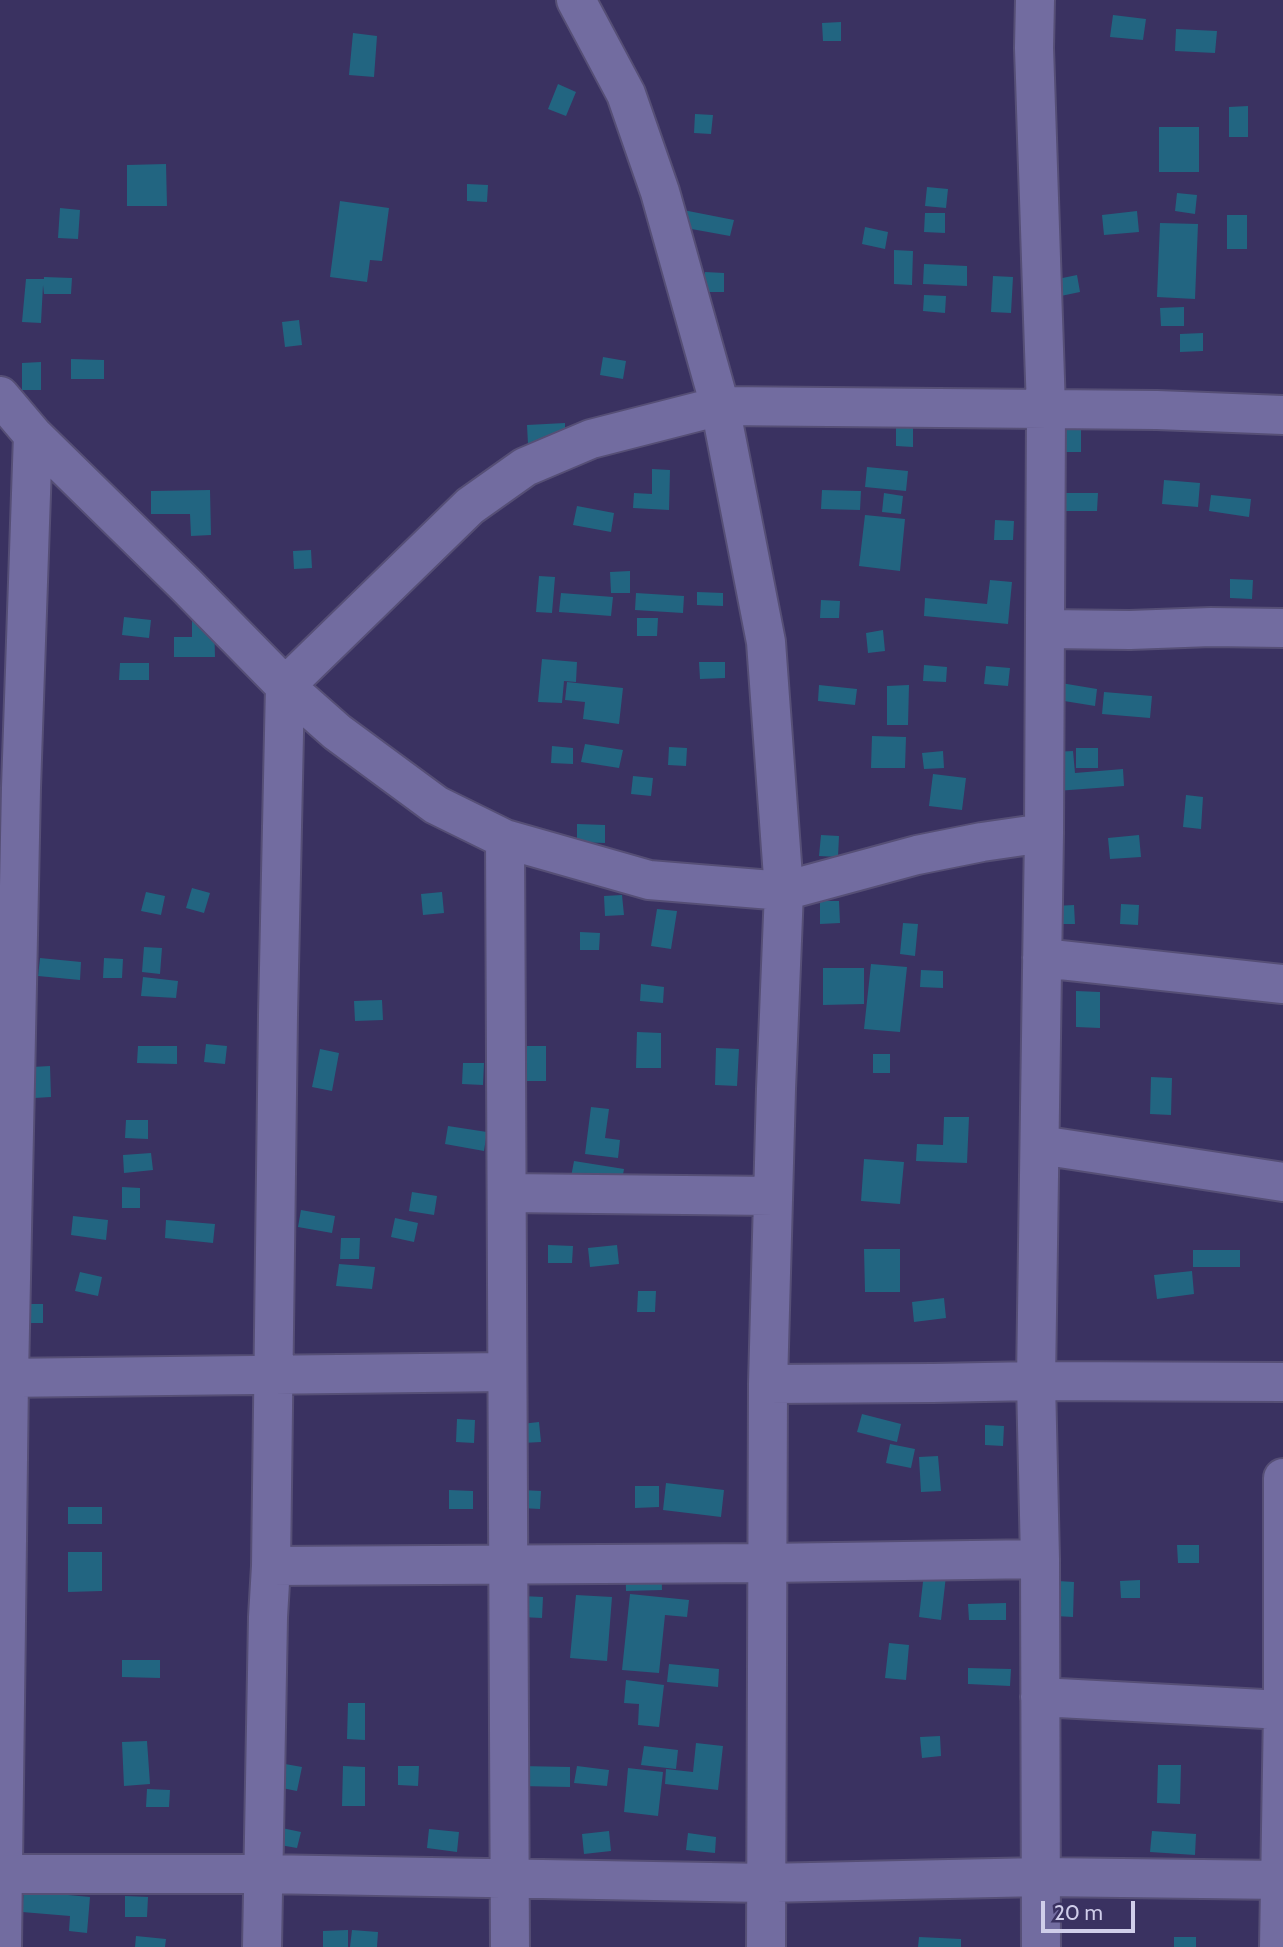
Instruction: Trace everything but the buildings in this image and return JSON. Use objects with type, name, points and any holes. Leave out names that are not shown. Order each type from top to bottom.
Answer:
[{"type":"street","points":[[1035,0],[1034,48],[1046,410],[1044,833],[1036,1381],[1040,1559],[1041,1947]]},
{"type":"street","points":[[588,4],[626,94],[660,192],[720,406],[766,642],[785,891],[768,1384],[766,1947]]},
{"type":"street","points":[[0,396],[33,435],[186,585],[285,687],[337,732],[436,805],[505,839],[649,880],[785,891],[917,855],[1044,833]]},
{"type":"street","points":[[262,1947],[285,687],[470,506],[524,467],[591,439],[720,406],[1157,410],[1283,415]]},
{"type":"street","points":[[2,1947],[2,1634],[11,788],[33,435]]},
{"type":"street","points":[[1046,629],[1283,628]]},
{"type":"street","points":[[505,839],[510,1947]]},
{"type":"street","points":[[1042,958],[1283,984]]},
{"type":"street","points":[[1040,1145],[1283,1182]]},
{"type":"street","points":[[506,1193],[773,1196]]},
{"type":"street","points":[[4,1378],[508,1372]]},
{"type":"street","points":[[768,1384],[1283,1382]]},
{"type":"street","points":[[1279,1947],[1283,1478]]},
{"type":"street","points":[[271,1566],[1040,1559]]},
{"type":"street","points":[[1040,1697],[1283,1710]]},
{"type":"street","points":[[2,1874],[264,1874],[765,1883],[1041,1877],[1281,1880]]}]
